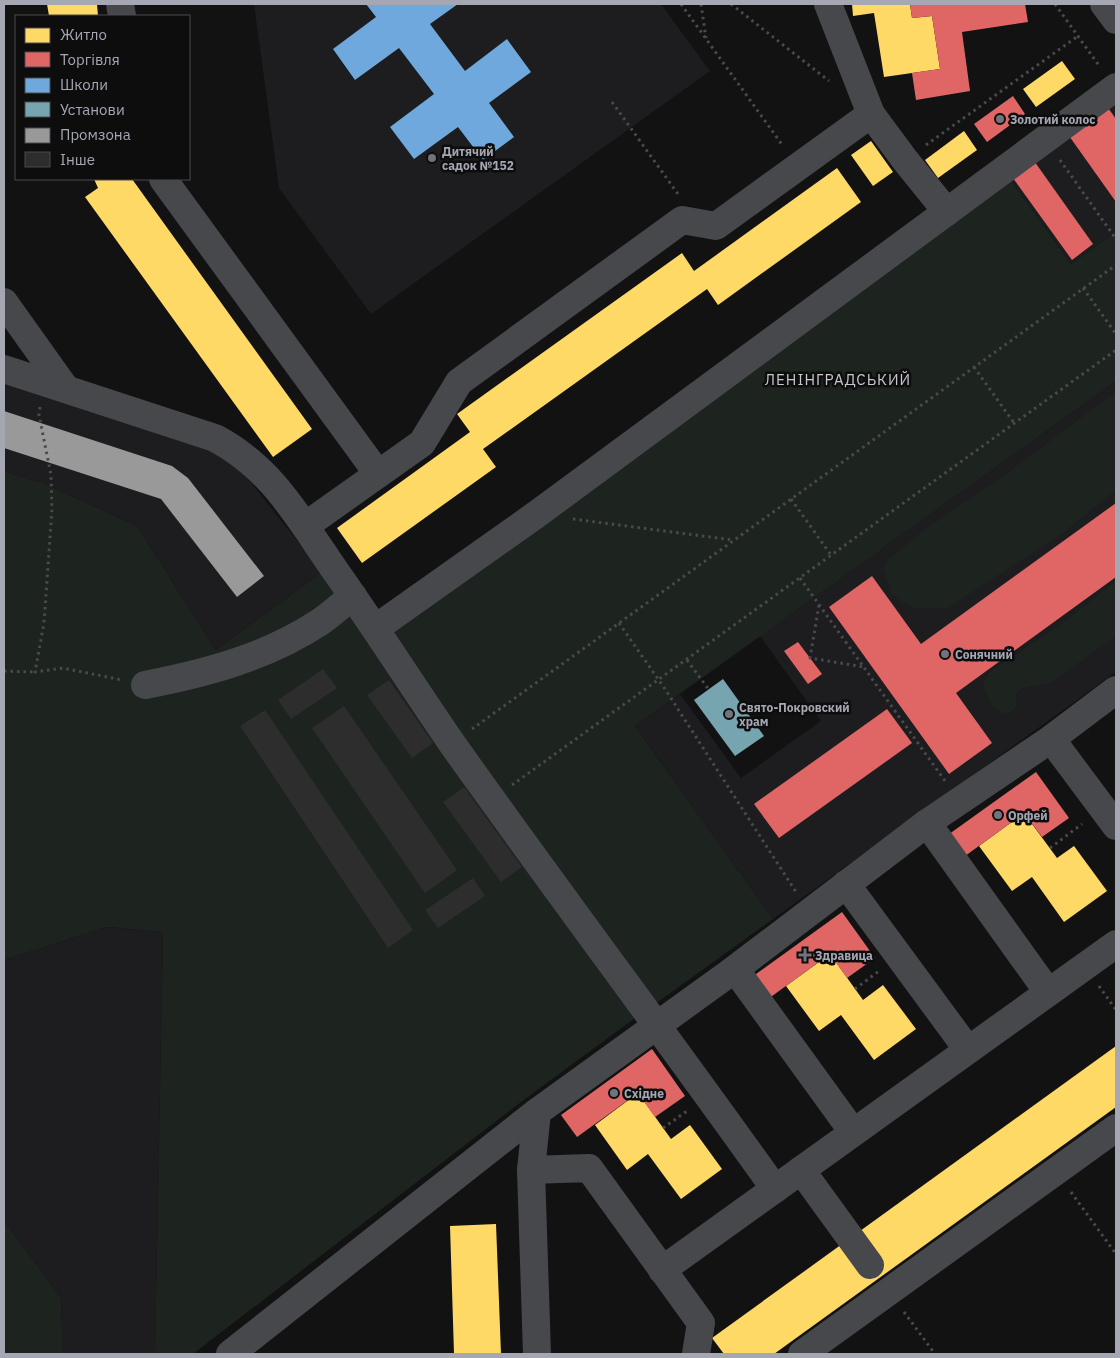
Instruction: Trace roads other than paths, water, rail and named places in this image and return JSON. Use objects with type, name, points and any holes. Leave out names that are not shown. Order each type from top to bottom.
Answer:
[{"type":"street","points":[[828,4],[871,114],[947,212]]},
{"type":"street","points":[[1104,4],[1116,20]]},
{"type":"street","points":[[376,628],[537,514],[1115,87]]},
{"type":"street","points":[[304,526],[422,443],[459,382],[682,220],[716,226],[871,114]]},
{"type":"street","points":[[164,180],[378,474]]},
{"type":"street","points":[[4,302],[57,386]]},
{"type":"street","points":[[4,369],[215,438],[238,450],[256,465],[276,487],[304,526],[376,628],[452,743],[775,1189]]},
{"type":"street","points":[[145,685],[198,675],[255,656],[321,622],[353,596]]},
{"type":"street","points":[[230,1354],[538,1112],[735,969],[927,823],[1052,739],[1116,690]]},
{"type":"street","points":[[1052,739],[1110,817]]},
{"type":"street","points":[[927,823],[1048,992]]},
{"type":"street","points":[[846,884],[968,1050]]},
{"type":"street","points":[[662,1270],[1116,944]]},
{"type":"street","points":[[735,969],[853,1132]]},
{"type":"street","points":[[537,1354],[531,1170],[538,1112]]},
{"type":"street","points":[[802,1354],[880,1278],[1056,1171],[1116,1128]]},
{"type":"street","points":[[531,1170],[589,1168],[701,1323],[696,1354]]},
{"type":"street","points":[[801,1170],[880,1278]]},
{"type":"place","name":"Золотий колос","points":[[1000,119]]},
{"type":"place","name":"Дитячий садок №152","points":[[432,158]]},
{"type":"place","name":"Сонячний","points":[[945,654]]},
{"type":"place","name":"Свято-Покровский храм","points":[[729,714]]},
{"type":"place","name":"Орфей","points":[[998,815]]},
{"type":"place","name":"Здравица","points":[[805,955]]},
{"type":"place","name":"Східне","points":[[614,1093]]},
{"type":"district","name":"ЛЕНІНГРАДСЬКИЙ","points":[[838,379]]}]
